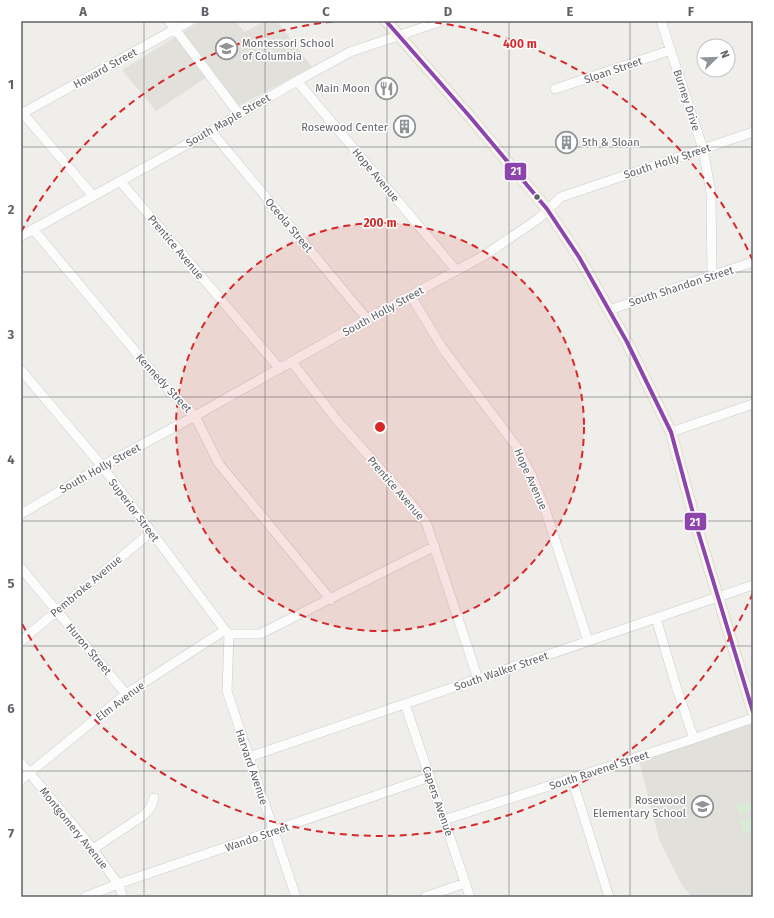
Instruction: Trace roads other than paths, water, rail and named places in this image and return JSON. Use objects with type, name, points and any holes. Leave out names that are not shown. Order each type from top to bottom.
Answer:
[{"type":"main road","points":[[386,21],[471,118],[547,209],[579,257],[627,342],[671,432],[688,498],[753,712]]},
{"type":"street","points":[[169,21],[240,114]]},
{"type":"street","name":"Howard Street","points":[[22,113],[190,21]]},
{"type":"street","name":"South Maple Street","points":[[21,236],[350,52],[442,21]]},
{"type":"street","name":"Burney Drive","points":[[661,21],[703,149],[711,193],[712,276]]},
{"type":"street","name":"Sloan Street","points":[[556,90],[671,50]]},
{"type":"street","name":"Hope Avenue","points":[[297,81],[456,270]]},
{"type":"street","points":[[22,113],[93,196]]},
{"type":"street","name":"Oceola Street","points":[[211,131],[367,319]]},
{"type":"street","name":"South Holly Street","points":[[21,514],[102,466],[485,255],[538,219],[561,197],[753,132]]},
{"type":"street","name":"Prentice Avenue","points":[[120,181],[280,369]]},
{"type":"street","name":"Kennedy Street","points":[[32,229],[160,381],[195,416],[219,464],[330,600]]},
{"type":"street","name":"South Shandon Street","points":[[609,310],[753,262]]},
{"type":"street","name":"Hope Avenue","points":[[411,296],[443,349],[516,446],[531,474],[545,509],[588,641]]},
{"type":"street","name":"Prentice Avenue","points":[[292,362],[341,424],[426,522],[478,679]]},
{"type":"street","name":"Superior Street","points":[[21,370],[102,466],[227,632]]},
{"type":"street","points":[[671,432],[753,404]]},
{"type":"street","name":"Pembroke Avenue","points":[[21,641],[151,532]]},
{"type":"street","points":[[227,632],[260,634],[435,546]]},
{"type":"street","name":"Huron Street","points":[[21,568],[126,694]]},
{"type":"street","name":"South Walker Street","points":[[249,758],[753,585]]},
{"type":"street","points":[[656,618],[676,686],[694,739]]},
{"type":"street","name":"Elm Avenue","points":[[21,780],[126,694],[227,632]]},
{"type":"street","name":"Harvard Avenue","points":[[227,632],[227,691],[296,897]]},
{"type":"street","name":"Capers Avenue","points":[[405,704],[470,897]]},
{"type":"street","name":"South Ravenel Street","points":[[444,820],[694,739],[753,718]]},
{"type":"street","name":"Montgomery Avenue","points":[[21,763],[92,849],[118,884],[123,897]]},
{"type":"street","name":"Wando Street","points":[[85,897],[118,884],[430,777]]},
{"type":"street","points":[[572,779],[608,897]]},
{"type":"street","points":[[92,849],[144,815],[151,807],[154,798]]},
{"type":"street","points":[[425,897],[466,883]]},
{"type":"place","name":"Montessori School of Columbia","points":[[227,49]]},
{"type":"place","name":"Main Moon","points":[[386,88]]},
{"type":"place","name":"Rosewood Center","points":[[404,127]]},
{"type":"place","name":"5th & Sloan","points":[[567,142]]},
{"type":"place","name":"Rosewood Elementary School","points":[[702,806]]}]
